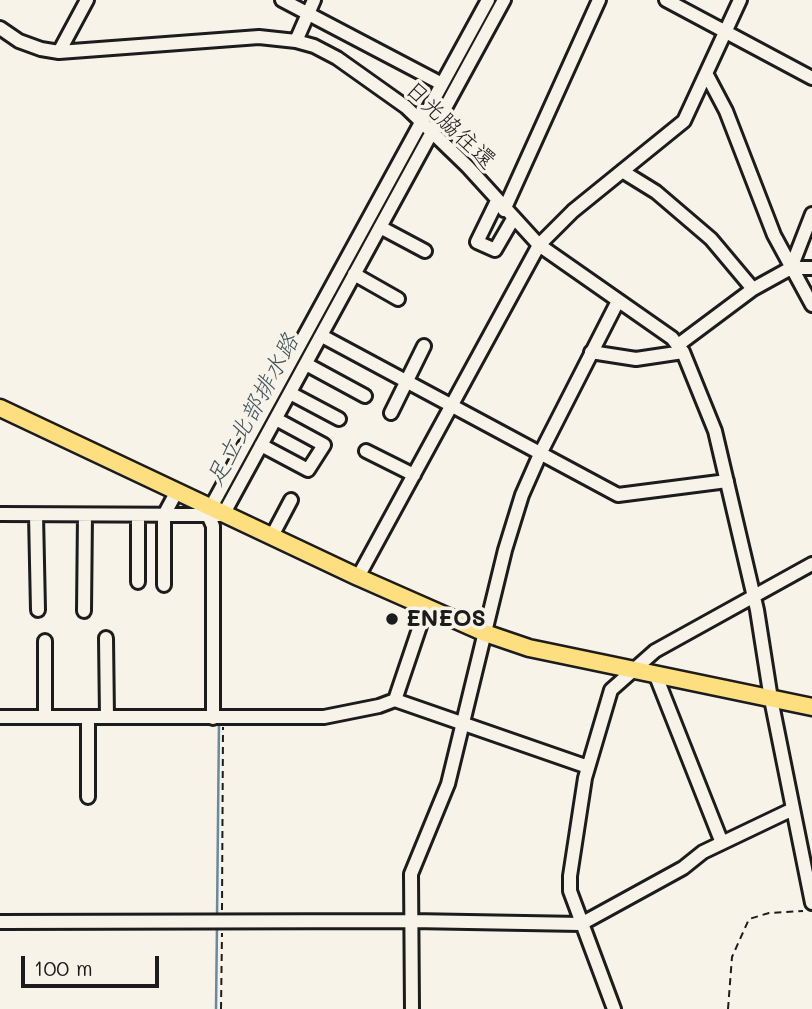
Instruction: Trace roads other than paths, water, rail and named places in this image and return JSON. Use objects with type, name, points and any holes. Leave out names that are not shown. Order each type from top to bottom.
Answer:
[{"type":"main road","points":[[0,408],[177,491],[214,512],[485,633],[529,648],[812,707]]},
{"type":"street","points":[[59,52],[87,0]]},
{"type":"street","points":[[282,0],[442,83]]},
{"type":"street","points":[[296,41],[314,0]]},
{"type":"street","points":[[218,718],[214,512],[488,0]]},
{"type":"street","points":[[214,512],[276,419],[504,0]]},
{"type":"street","points":[[505,210],[599,0]]},
{"type":"street","points":[[666,0],[812,78]]},
{"type":"street","points":[[358,577],[539,245],[573,211],[684,121],[740,0]]},
{"type":"street","name":"日光脇往還","points":[[0,28],[19,41],[59,52],[259,37],[314,46],[337,58],[405,107],[467,166],[539,245],[672,338],[681,349]]},
{"type":"street","points":[[706,75],[726,111],[774,235],[812,305]]},
{"type":"street","points":[[622,171],[656,192],[711,239],[753,289]]},
{"type":"street","points":[[791,268],[812,214]]},
{"type":"street","points":[[380,227],[425,251]]},
{"type":"street","points":[[591,352],[636,359],[681,349],[753,289],[791,268],[812,268]]},
{"type":"street","points":[[354,274],[398,299]]},
{"type":"street","points":[[412,1009],[411,874],[448,784],[489,608],[522,495],[618,301]]},
{"type":"street","points":[[322,336],[618,495],[727,481]]},
{"type":"street","points":[[391,413],[424,346]]},
{"type":"street","points":[[681,349],[715,431],[727,481],[757,610],[771,699],[812,903]]},
{"type":"street","points":[[306,364],[365,396]]},
{"type":"street","points":[[290,393],[339,419]]},
{"type":"street","points":[[261,445],[308,470],[324,445],[276,419]]},
{"type":"street","points":[[366,451],[414,475]]},
{"type":"street","points":[[164,585],[164,515],[177,491]]},
{"type":"street","points":[[272,536],[291,500]]},
{"type":"street","points":[[0,514],[164,515],[214,512]]},
{"type":"street","points":[[36,515],[37,610]]},
{"type":"street","points":[[84,611],[85,515]]},
{"type":"street","points":[[138,515],[138,582]]},
{"type":"street","points":[[614,1009],[570,891],[570,876],[588,767],[611,690],[655,651],[812,564]]},
{"type":"street","points":[[395,700],[420,626],[420,605]]},
{"type":"street","points":[[106,638],[107,717]]},
{"type":"street","points":[[45,641],[45,717]]},
{"type":"street","points":[[656,676],[722,843]]},
{"type":"street","points":[[0,717],[324,717],[379,706],[395,700],[588,767]]},
{"type":"street","points":[[88,717],[88,797]]},
{"type":"street","points":[[0,922],[412,921],[582,924],[683,867],[704,852],[793,809]]},
{"type":"waterway","name":"足立北部排水路","points":[[478,35],[496,0]]},
{"type":"waterway","name":"足立北部排水路","points":[[313,336],[354,262]]},
{"type":"waterway","name":"足立北部排水路","points":[[222,506],[287,385]]},
{"type":"waterway","name":"足立北部排水路","points":[[217,918],[219,722]]},
{"type":"waterway","name":"足立北部排水路","points":[[216,1009],[217,925]]},
{"type":"place","name":"ENEOS","points":[[392,619]]}]
